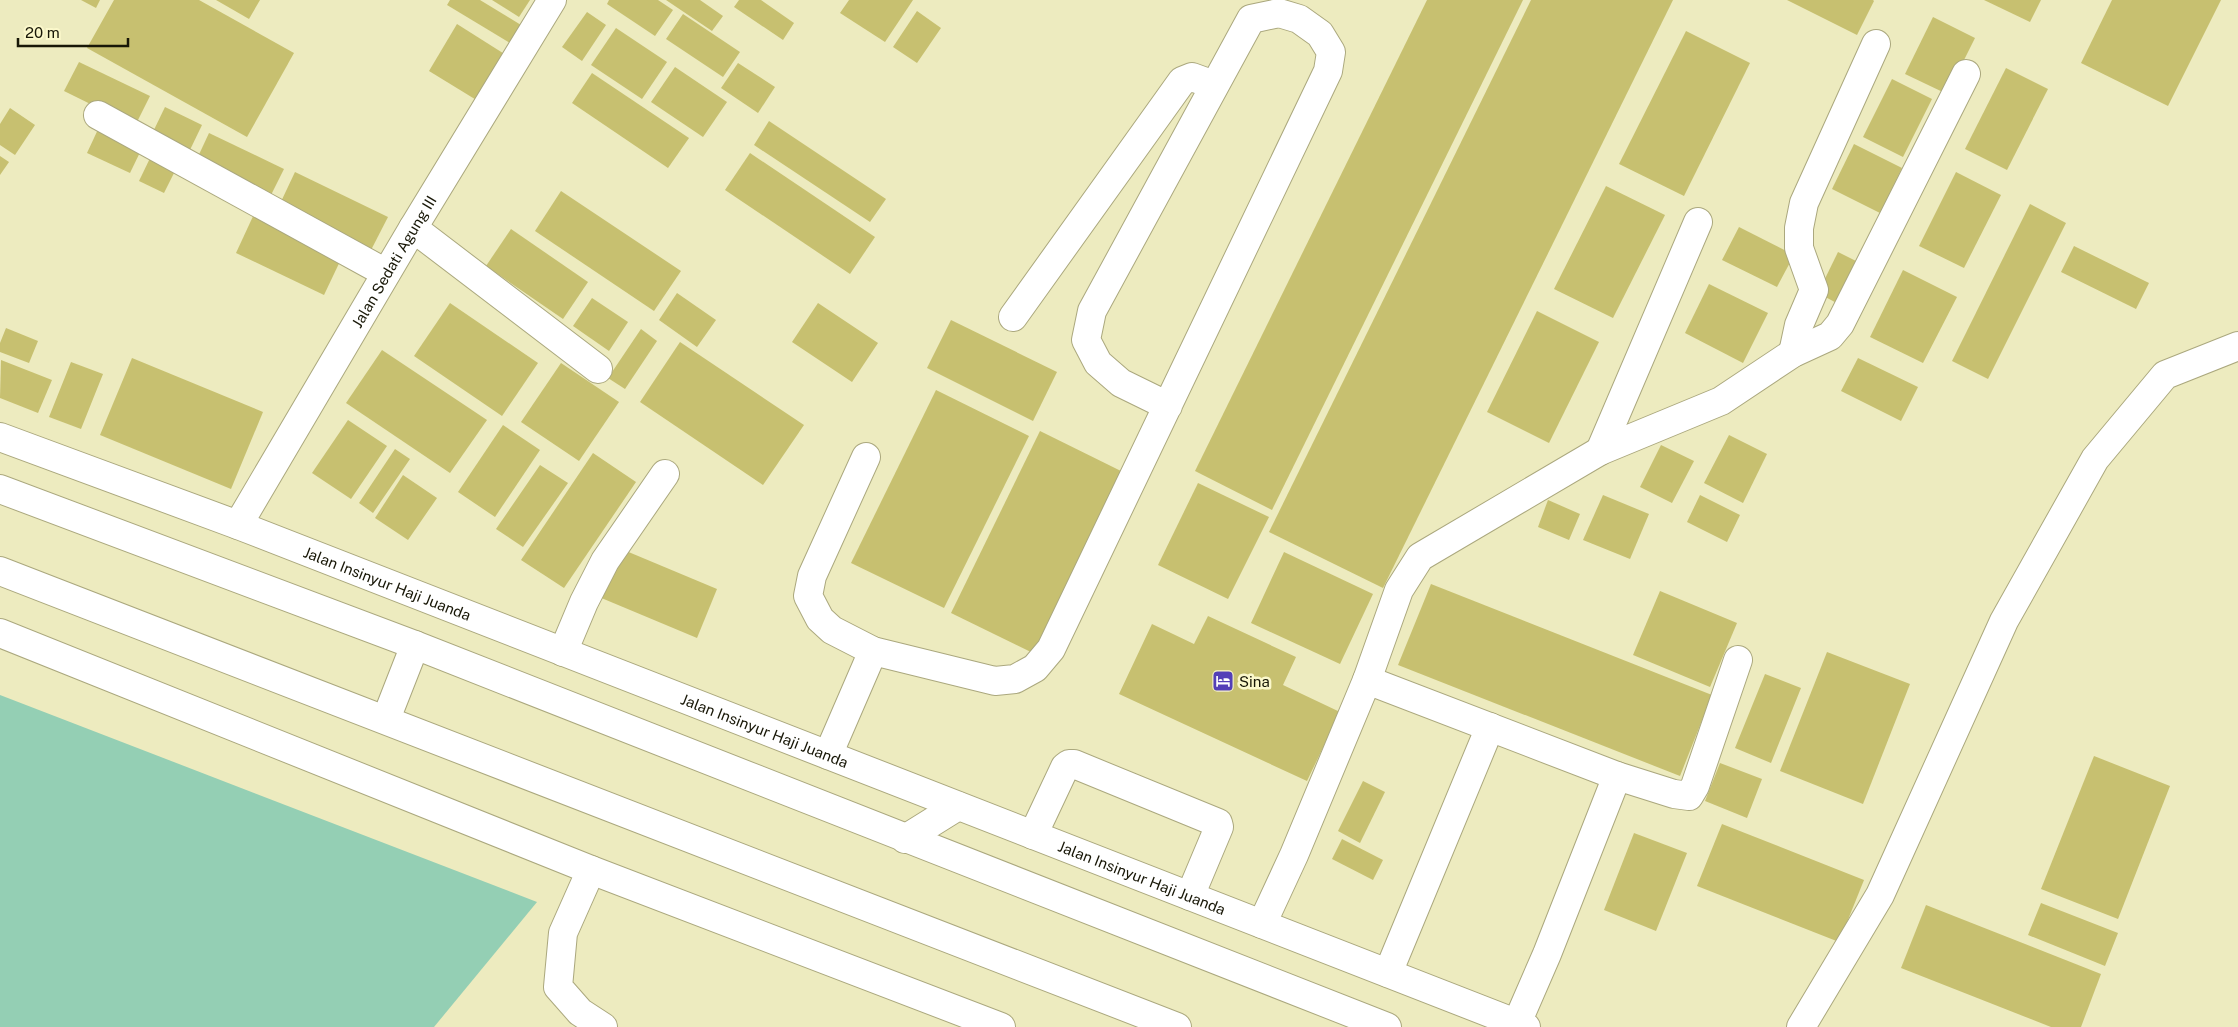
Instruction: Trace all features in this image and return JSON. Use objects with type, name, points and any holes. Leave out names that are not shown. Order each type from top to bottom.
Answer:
[{"type":"main road","name":"Jalan Sedati Agung III","points":[[238,525],[386,273],[552,0]]},
{"type":"main road","points":[[866,457],[812,576],[808,596],[820,619],[832,630],[873,651],[994,681],[1015,679],[1035,668],[1051,648],[1168,406],[1328,71],[1331,52],[1320,34],[1299,19],[1279,13],[1250,19],[1092,311],[1086,340],[1098,363],[1121,383],[1168,406]]},
{"type":"main road","points":[[1793,353],[1799,325],[1814,290],[1799,248],[1799,228],[1804,204],[1876,44]]},
{"type":"main road","points":[[1262,924],[1294,855],[1366,680],[1399,590],[1420,557],[1600,451],[1721,401],[1793,353],[1830,336],[1840,324],[1966,74]]},
{"type":"main road","points":[[1013,317],[1182,81],[1192,77],[1214,85]]},
{"type":"main road","points":[[98,115],[386,273]]},
{"type":"main road","points":[[1600,451],[1698,222]]},
{"type":"main road","points":[[413,228],[598,369]]},
{"type":"main road","points":[[1801,1027],[1880,895],[2004,621],[2095,459],[2165,375],[2238,346]]},
{"type":"main road","name":"Jalan Insinyur Haji Juanda","points":[[0,437],[238,525],[1522,1025]]},
{"type":"main road","points":[[563,652],[584,602],[605,560],[665,474]]},
{"type":"main road","points":[[0,489],[415,645],[1386,1027]]},
{"type":"main road","points":[[0,571],[1177,1027]]},
{"type":"main road","points":[[0,633],[591,870],[947,1017],[1001,1027]]},
{"type":"main road","points":[[386,719],[415,645]]},
{"type":"main road","points":[[828,755],[873,651]]},
{"type":"main road","points":[[1366,680],[1617,776],[1674,794],[1688,796],[1695,786],[1738,660]]},
{"type":"main road","points":[[1388,973],[1490,727]]},
{"type":"main road","points":[[1033,835],[1065,767],[1068,764],[1074,764],[1218,823],[1219,827],[1190,896]]},
{"type":"main road","points":[[1522,1025],[1547,954],[1617,776]]},
{"type":"main road","points":[[905,839],[958,806]]},
{"type":"main road","points":[[591,870],[563,932],[558,986],[580,1012],[603,1027]]},
{"type":"green space","points":[[0,695],[537,902],[434,1027],[0,1027]]},
{"type":"building","points":[[81,0],[100,0],[96,8]]},
{"type":"building","points":[[114,0],[199,0],[294,53],[247,137],[87,48]]},
{"type":"building","points":[[216,0],[260,0],[249,19]]},
{"type":"building","points":[[450,0],[480,0],[521,25],[510,43],[447,5]]},
{"type":"building","points":[[492,0],[530,0],[519,17]]},
{"type":"building","points":[[609,0],[658,0],[673,10],[655,36],[607,4]]},
{"type":"building","points":[[666,0],[700,0],[723,16],[712,31]]},
{"type":"building","points":[[739,0],[761,0],[794,23],[783,40],[734,7]]},
{"type":"building","points":[[849,0],[913,0],[885,42],[840,13]]},
{"type":"building","points":[[1427,0],[1523,0],[1272,510],[1195,471]]},
{"type":"building","points":[[1531,0],[1673,0],[1383,588],[1269,532]]},
{"type":"building","points":[[1787,0],[1873,0],[1874,1],[1857,35]]},
{"type":"building","points":[[1984,0],[2041,0],[2030,22]]},
{"type":"building","points":[[2112,0],[2221,0],[2168,106],[2081,63]]},
{"type":"building","points":[[917,11],[941,28],[917,63],[893,47]]},
{"type":"building","points":[[587,12],[606,25],[582,61],[562,47]]},
{"type":"building","points":[[683,14],[740,52],[723,77],[666,39]]},
{"type":"building","points":[[1933,17],[1975,38],[1947,94],[1905,74]]},
{"type":"building","points":[[457,24],[506,55],[478,101],[429,71]]},
{"type":"building","points":[[616,28],[667,62],[642,99],[591,65]]},
{"type":"building","points":[[1686,31],[1750,63],[1684,196],[1619,164]]},
{"type":"building","points":[[79,62],[150,96],[135,126],[64,91]]},
{"type":"building","points":[[738,63],[775,87],[758,113],[721,88]]},
{"type":"building","points":[[675,67],[727,102],[703,137],[651,102]]},
{"type":"building","points":[[2006,68],[2048,89],[2007,170],[1965,149]]},
{"type":"building","points":[[592,73],[689,138],[668,168],[572,103]]},
{"type":"building","points":[[1892,79],[1932,99],[1903,157],[1863,137]]},
{"type":"building","points":[[165,107],[202,125],[188,154],[151,136]]},
{"type":"building","points":[[10,108],[35,125],[15,155],[0,145],[0,124]]},
{"type":"building","points":[[769,121],[886,199],[870,222],[754,145]]},
{"type":"building","points":[[101,123],[144,144],[130,173],[87,153]]},
{"type":"building","points":[[209,133],[284,169],[270,197],[196,161]]},
{"type":"building","points":[[1854,144],[1902,168],[1880,213],[1832,189]]},
{"type":"building","points":[[153,152],[178,165],[164,193],[139,181]]},
{"type":"building","points":[[750,153],[875,237],[850,274],[725,190]]},
{"type":"building","points":[[0,156],[9,162],[0,175]]},
{"type":"building","points":[[295,172],[388,217],[370,252],[278,208]]},
{"type":"building","points":[[1956,172],[2001,195],[1964,268],[1919,246]]},
{"type":"building","points":[[1606,186],[1665,215],[1613,318],[1554,289]]},
{"type":"building","points":[[561,191],[681,271],[654,311],[535,231]]},
{"type":"building","points":[[2030,204],[2066,223],[1988,379],[1952,361]]},
{"type":"building","points":[[255,212],[343,255],[324,295],[236,253]]},
{"type":"building","points":[[1739,227],[1794,255],[1777,287],[1722,260]]},
{"type":"building","points":[[511,229],[588,282],[563,319],[486,266]]},
{"type":"building","points":[[2074,246],[2149,283],[2136,309],[2061,272]]},
{"type":"building","points":[[1838,252],[1864,265],[1844,307],[1818,293]]},
{"type":"building","points":[[1903,270],[1957,297],[1923,363],[1870,337]]},
{"type":"building","points":[[1709,284],[1768,313],[1743,363],[1685,333]]},
{"type":"building","points":[[677,293],[716,320],[697,347],[659,320]]},
{"type":"building","points":[[592,298],[628,322],[609,351],[573,326]]},
{"type":"building","points":[[450,303],[538,363],[502,416],[414,356]]},
{"type":"building","points":[[818,303],[878,343],[852,382],[792,342]]},
{"type":"building","points":[[1537,311],[1599,342],[1549,443],[1487,412]]},
{"type":"building","points":[[951,320],[1057,372],[1033,421],[927,368]]},
{"type":"building","points":[[6,328],[38,341],[29,363],[0,352],[0,343]]},
{"type":"building","points":[[641,329],[657,341],[625,389],[608,378]]},
{"type":"building","points":[[680,342],[804,425],[763,485],[640,402]]},
{"type":"building","points":[[382,350],[487,420],[450,473],[346,403]]},
{"type":"building","points":[[132,358],[263,412],[231,489],[100,435]]},
{"type":"building","points":[[1858,358],[1918,387],[1901,421],[1841,391]]},
{"type":"building","points":[[1,360],[52,380],[38,413],[0,398]]},
{"type":"building","points":[[71,362],[103,374],[81,429],[49,417]]},
{"type":"building","points":[[561,363],[619,402],[579,461],[521,422]]},
{"type":"building","points":[[936,390],[1029,436],[944,608],[851,563]]},
{"type":"building","points":[[348,420],[387,446],[351,499],[312,473]]},
{"type":"building","points":[[503,425],[540,450],[495,517],[458,492]]},
{"type":"building","points":[[1040,431],[1125,473],[1035,654],[951,613]]},
{"type":"building","points":[[1729,435],[1767,454],[1743,503],[1704,483]]},
{"type":"building","points":[[1661,445],[1694,461],[1672,503],[1640,487]]},
{"type":"building","points":[[395,449],[410,459],[373,513],[359,503]]},
{"type":"building","points":[[593,453],[636,482],[564,588],[521,560]]},
{"type":"building","points":[[540,465],[568,483],[523,547],[496,529]]},
{"type":"building","points":[[403,475],[437,498],[408,540],[375,518]]},
{"type":"building","points":[[1198,483],[1269,517],[1228,599],[1158,565]]},
{"type":"building","points":[[1603,495],[1649,514],[1630,559],[1583,540]]},
{"type":"building","points":[[1700,495],[1740,515],[1727,542],[1687,522]]},
{"type":"building","points":[[1548,500],[1580,514],[1569,540],[1538,527]]},
{"type":"building","points":[[619,548],[717,589],[697,638],[599,597]]},
{"type":"building","points":[[1284,552],[1373,594],[1340,664],[1251,623]]},
{"type":"building","points":[[1431,584],[1712,695],[1680,776],[1398,665]]},
{"type":"building","points":[[1660,591],[1737,623],[1710,687],[1633,655]]},
{"type":"building","points":[[1208,616],[1296,657],[1283,685],[1340,712],[1307,781],[1119,694],[1152,624],[1194,644]]},
{"type":"building","points":[[1827,652],[1910,684],[1863,804],[1780,771]]},
{"type":"building","points":[[1765,674],[1801,688],[1771,763],[1735,748]]},
{"type":"building","points":[[2094,756],[2170,786],[2118,919],[2041,889]]},
{"type":"building","points":[[1720,763],[1762,779],[1747,818],[1705,801]]},
{"type":"building","points":[[1363,781],[1385,792],[1360,843],[1338,831]]},
{"type":"building","points":[[1722,824],[1864,880],[1839,942],[1697,886]]},
{"type":"building","points":[[1634,833],[1687,853],[1656,931],[1604,910]]},
{"type":"building","points":[[1342,839],[1383,860],[1373,880],[1332,859]]},
{"type":"building","points":[[2041,903],[2118,933],[2105,966],[2028,935]]},
{"type":"building","points":[[1926,905],[2101,974],[2081,1027],[2051,1027],[1901,968]]},
{"type":"place","name":"Sina","points":[[1223,681]]}]
